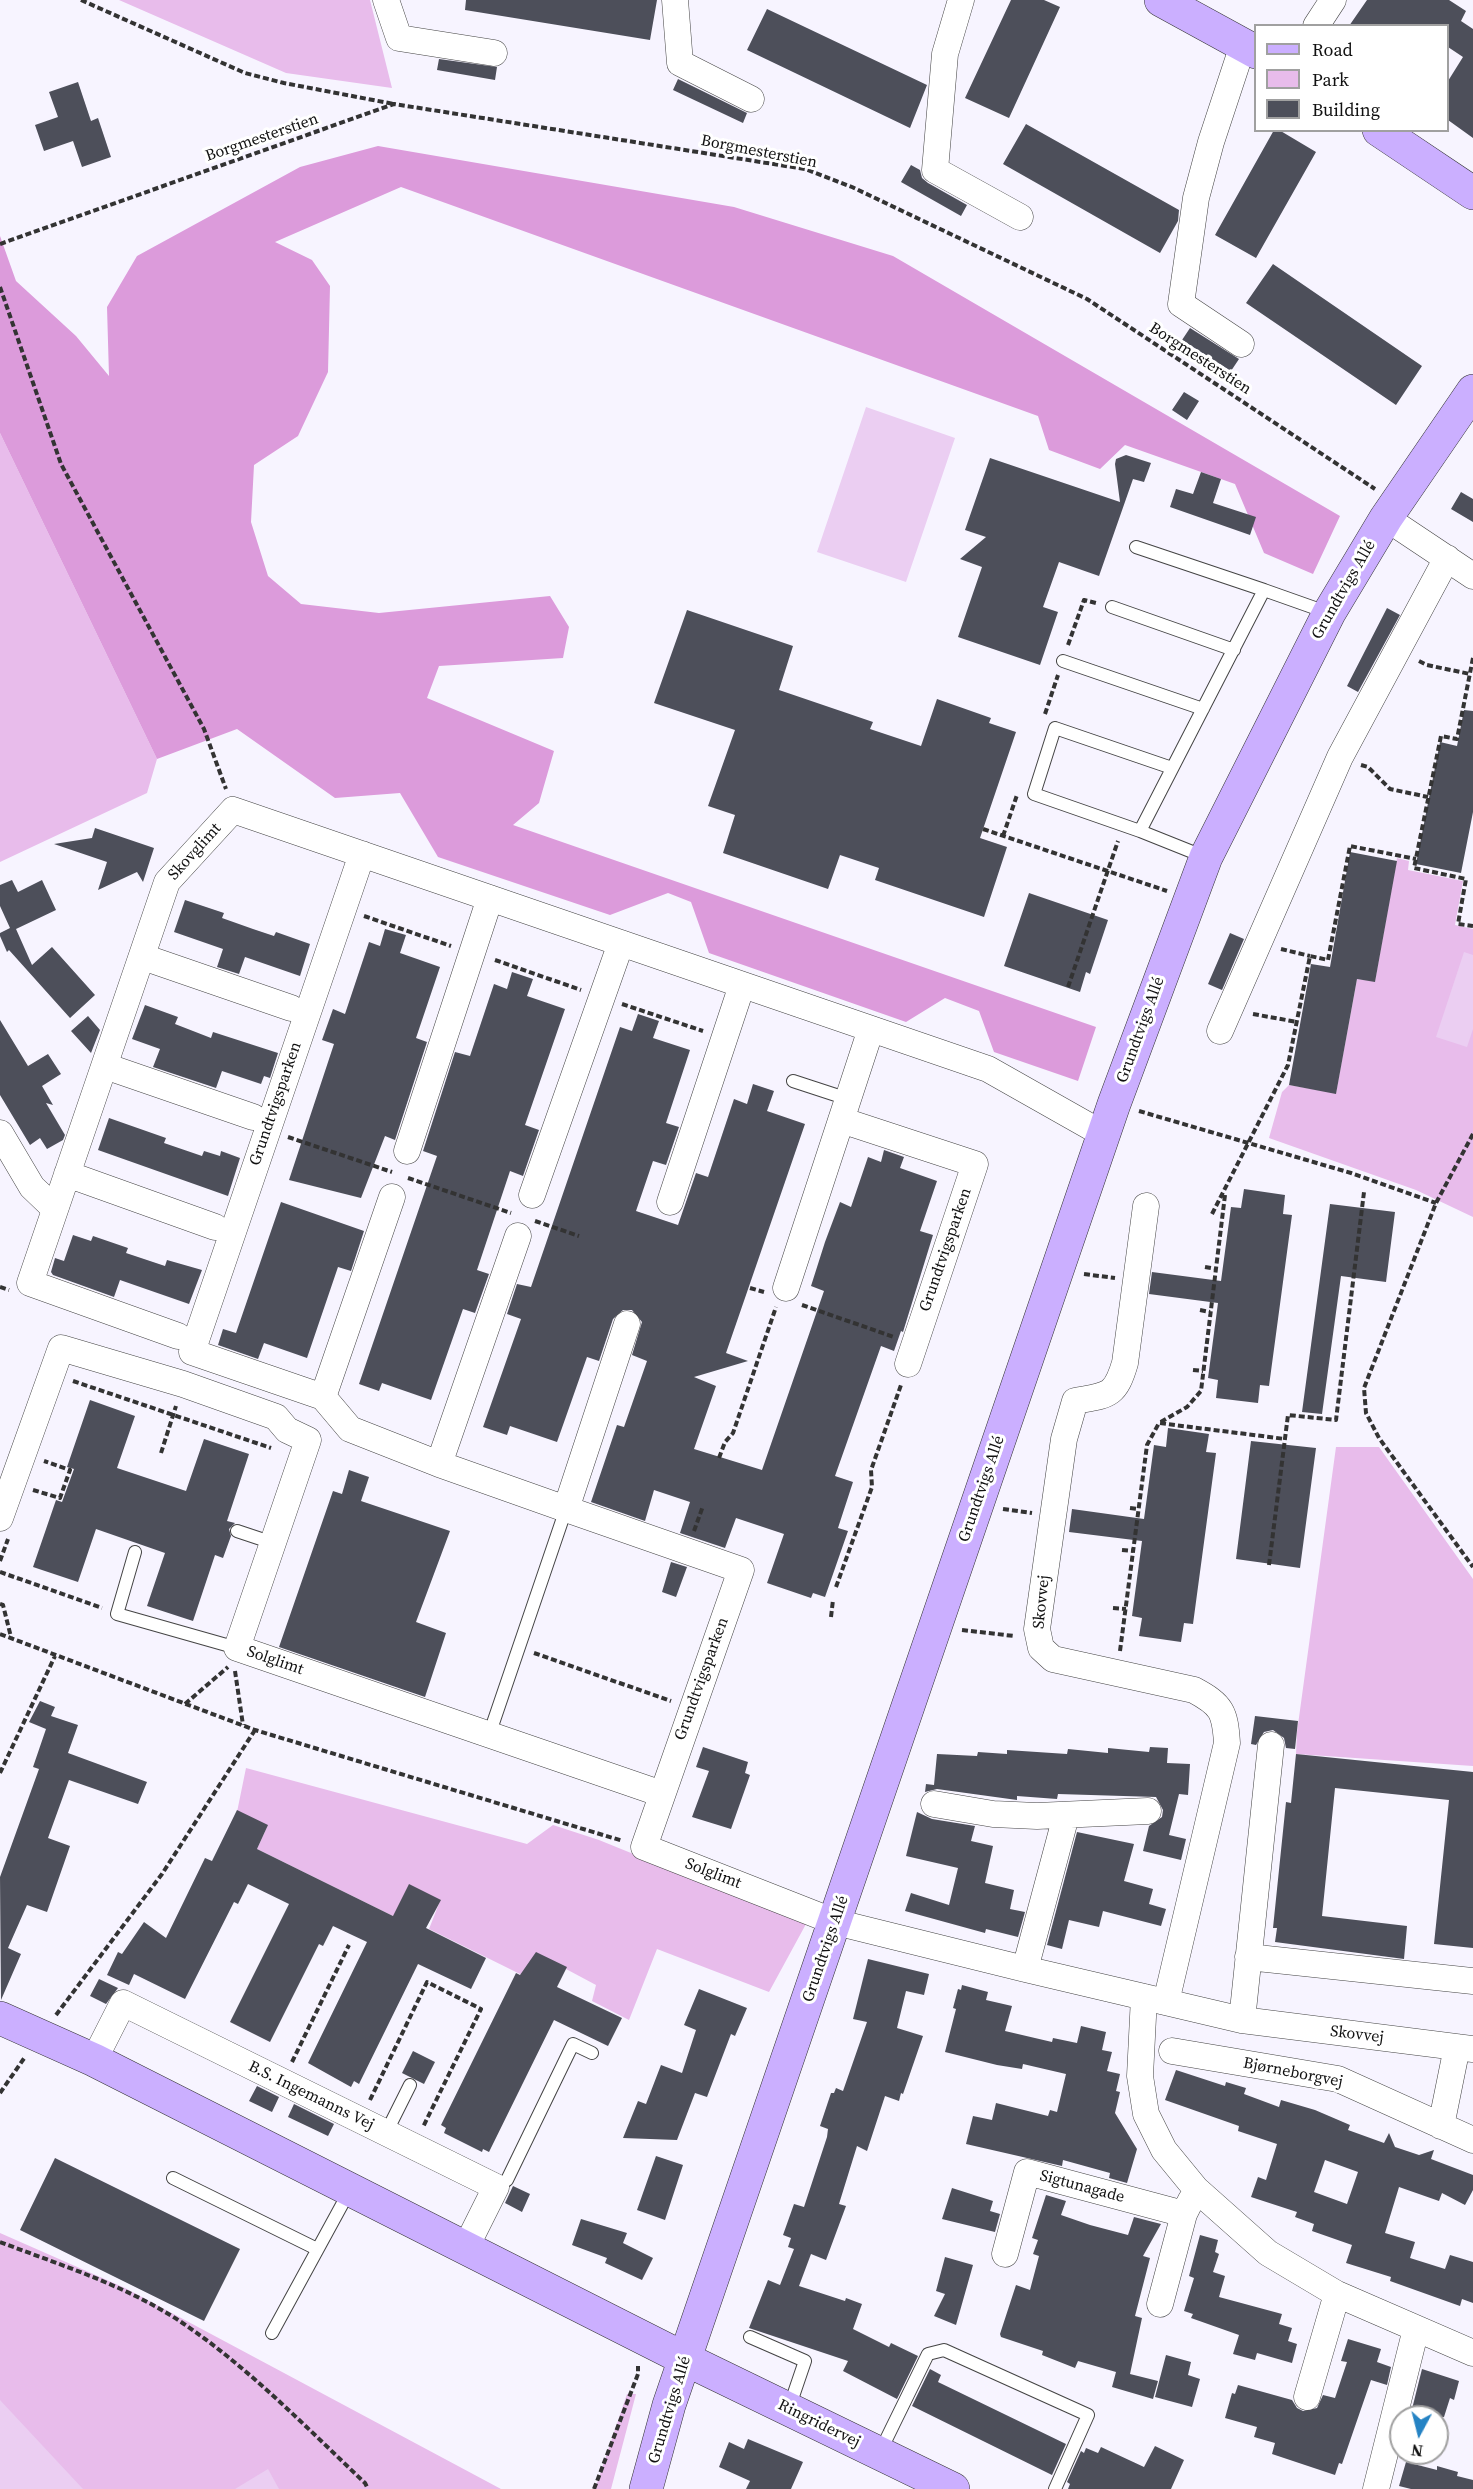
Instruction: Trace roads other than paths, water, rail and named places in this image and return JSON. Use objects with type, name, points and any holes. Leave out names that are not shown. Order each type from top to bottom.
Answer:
[{"type":"street","points":[[386,0],[399,38],[494,53]]},
{"type":"street","points":[[675,0],[680,63],[750,99]]},
{"type":"street","points":[[961,0],[945,54],[935,170],[1020,218]]},
{"type":"street","points":[[1161,0],[1249,49],[1211,142],[1196,198],[1181,304],[1241,344]]},
{"type":"street","points":[[1317,24],[1333,0]]},
{"type":"street","points":[[1381,132],[1473,193]]},
{"type":"street","name":"Grundtvigs Allé","points":[[646,2489],[685,2359],[1103,1134],[1206,857],[1329,613],[1391,511],[1473,390]]},
{"type":"street","points":[[1391,511],[1473,576]]},
{"type":"street","points":[[1220,1031],[1340,757],[1448,558]]},
{"type":"street","name":"Skovglimt","points":[[178,1336],[28,1289],[167,882],[233,810],[362,854]]},
{"type":"street","points":[[362,854],[988,1069],[1103,1134]]},
{"type":"street","name":"Grundtvigsparken","points":[[362,854],[260,1123],[192,1352],[322,1397],[350,1430],[439,1464],[741,1570],[662,1794]]},
{"type":"street","points":[[407,1151],[490,898]]},
{"type":"street","points":[[439,1464],[522,1216],[621,943]]},
{"type":"street","points":[[143,957],[291,1008]]},
{"type":"street","points":[[670,1202],[742,985]]},
{"type":"street","points":[[782,1293],[871,1029]]},
{"type":"street","points":[[105,1066],[260,1123]]},
{"type":"street","name":"Grundtvigsparken","points":[[844,1109],[975,1164],[911,1354]]},
{"type":"street","points":[[0,1133],[32,1187],[55,1209]]},
{"type":"street","points":[[67,1174],[215,1227]]},
{"type":"street","points":[[322,1397],[392,1197]]},
{"type":"street","name":"Skovvej","points":[[1146,1206],[1134,1280],[1125,1363],[1119,1383],[1109,1395],[1075,1401],[1064,1438],[1037,1629],[1041,1648],[1053,1659],[1194,1690],[1215,1701],[1225,1718],[1227,1743],[1155,2000]]},
{"type":"street","points":[[566,1509],[627,1324]]},
{"type":"street","name":"Solglimt","points":[[4,1527],[12,1483],[61,1348],[183,1384],[276,1417],[287,1430],[308,1440],[237,1648],[662,1794],[644,1847],[835,1922]]},
{"type":"street","points":[[1242,2020],[1271,1745]]},
{"type":"street","points":[[934,1804],[993,1814],[1066,1816],[1148,1811]]},
{"type":"street","points":[[1025,1969],[1066,1816]]},
{"type":"street","name":"Skovvej","points":[[835,1922],[1242,2020],[1465,2048]]},
{"type":"street","points":[[1248,1957],[1473,1981]]},
{"type":"street","points":[[1155,2000],[1140,2076],[1146,2114],[1164,2150],[1196,2189],[1268,2253],[1337,2294],[1473,2353]]},
{"type":"street","name":"B.S. Ingemanns Vej","points":[[94,2060],[123,2003],[496,2187]]},
{"type":"street","points":[[0,2018],[94,2060],[685,2359]]},
{"type":"street","points":[[1442,2126],[1465,2048]]},
{"type":"street","name":"Bjørneborgvej","points":[[1172,2051],[1338,2079],[1473,2140]]},
{"type":"street","name":"Sigtunagade","points":[[1005,2254],[1027,2172],[1184,2214]]},
{"type":"street","points":[[466,2247],[496,2187]]},
{"type":"street","points":[[1160,2304],[1184,2214],[1196,2189]]},
{"type":"street","points":[[1307,2397],[1337,2294]]},
{"type":"street","points":[[1376,2489],[1416,2329]]},
{"type":"street","name":"Ringridervej","points":[[685,2359],[953,2489]]},
{"type":"lane","points":[[1136,547],[1329,613]]},
{"type":"lane","points":[[1140,831],[1264,590]]},
{"type":"lane","points":[[1112,607],[1234,650]]},
{"type":"lane","points":[[1063,661],[1203,709]]},
{"type":"lane","points":[[1173,768],[1055,728],[1034,794],[1206,857]]},
{"type":"lane","points":[[793,1081],[844,1109]]},
{"type":"lane","points":[[489,1735],[566,1509]]},
{"type":"lane","points":[[237,1531],[273,1543]]},
{"type":"lane","points":[[135,1552],[117,1614],[237,1648]]},
{"type":"lane","points":[[496,2187],[507,2180],[573,2044],[592,2054]]},
{"type":"lane","points":[[387,2133],[410,2085]]},
{"type":"lane","points":[[173,2178],[317,2250]]},
{"type":"lane","points":[[272,2332],[351,2189]]},
{"type":"lane","points":[[750,2337],[805,2361],[788,2409]]},
{"type":"lane","points":[[880,2454],[928,2354],[944,2350],[1088,2415],[1055,2489]]}]
